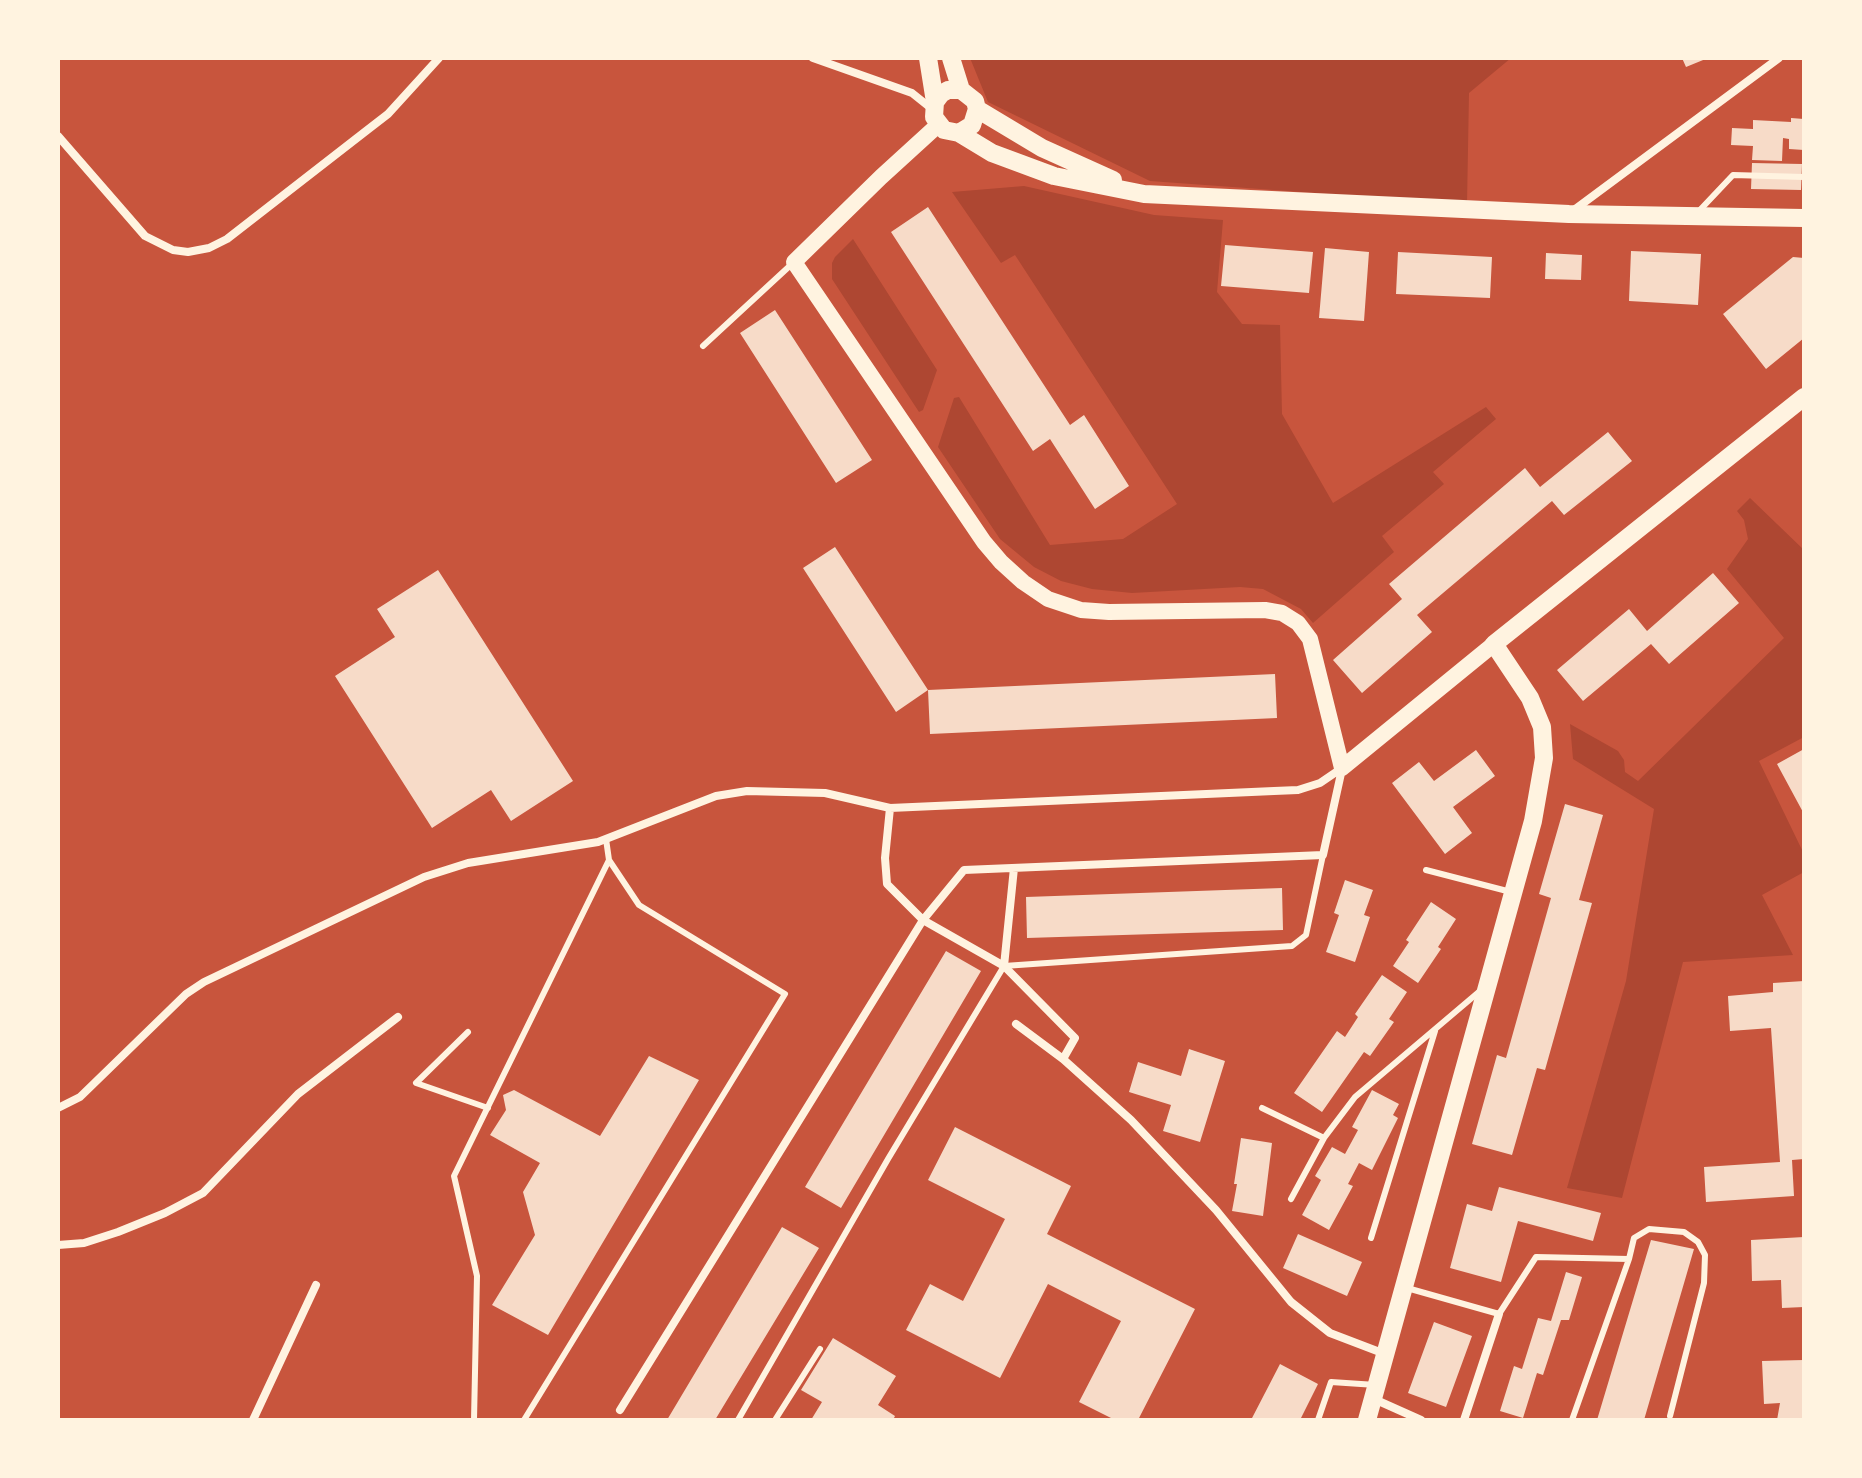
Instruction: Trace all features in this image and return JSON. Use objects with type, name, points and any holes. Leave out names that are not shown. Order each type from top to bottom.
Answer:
[{"type":"main road","points":[[928,58],[935,112],[951,133],[959,133],[992,153],[1054,176],[1144,194],[1569,214],[1804,218]]},
{"type":"main road","points":[[951,58],[961,90]]},
{"type":"main road","points":[[1144,194],[1042,148],[977,109],[968,93],[948,90],[935,112],[881,177],[794,262],[984,542],[1001,562],[1048,599],[1081,610],[1265,610],[1282,613],[1298,623],[1310,639],[1342,768],[1804,397]]},
{"type":"main road","points":[[959,133],[972,125],[977,109]]},
{"type":"main road","points":[[1367,1420],[1533,821],[1544,758],[1542,727],[1530,698],[1517,674],[1494,644]]},
{"type":"street","points":[[58,136],[145,236],[173,250],[188,252],[209,248],[227,239],[388,114],[439,58]]},
{"type":"street","points":[[813,58],[912,93],[935,112]]},
{"type":"street","points":[[1569,214],[1779,58]]},
{"type":"street","points":[[58,1108],[80,1097],[186,994],[204,982],[424,877],[468,863],[576,847],[606,839],[716,796],[747,791],[825,793],[890,808],[1298,790],[1320,783],[1342,768]]},
{"type":"street","points":[[620,1410],[923,920],[964,870],[1323,855],[1342,768]]},
{"type":"street","points":[[890,808],[885,858],[887,884],[923,920],[1004,966],[1075,1038],[1063,1059]]},
{"type":"street","points":[[1004,966],[1014,868]]},
{"type":"street","points":[[58,1245],[84,1243],[118,1232],[203,1193],[298,1094],[398,1017]]},
{"type":"street","points":[[1016,1024],[1063,1059],[1131,1120],[1216,1210],[1291,1302],[1330,1333],[1385,1355]]},
{"type":"street","points":[[253,1420],[316,1285]]},
{"type":"street","points":[[1464,1420],[1499,1314]]},
{"type":"street","points":[[1375,1392],[1421,1420]]},
{"type":"lane","points":[[1694,217],[1733,175],[1804,177]]},
{"type":"lane","points":[[703,346],[794,262]]},
{"type":"lane","points":[[524,1420],[785,994],[639,905],[609,860],[606,839]]},
{"type":"lane","points":[[738,1420],[888,1159],[1004,966],[1292,946],[1306,935],[1323,855]]},
{"type":"lane","points":[[474,1420],[477,1276],[454,1176],[609,860]]},
{"type":"lane","points":[[1426,870],[1513,893]]},
{"type":"lane","points":[[1291,1199],[1324,1138],[1355,1097],[1487,985]]},
{"type":"lane","points":[[1371,1238],[1435,1029]]},
{"type":"lane","points":[[468,1032],[416,1083],[488,1108]]},
{"type":"lane","points":[[1262,1108],[1324,1138]]},
{"type":"lane","points":[[1572,1420],[1634,1238],[1649,1229],[1684,1232],[1698,1242],[1705,1255],[1704,1283],[1670,1416]]},
{"type":"lane","points":[[1404,1288],[1499,1314],[1536,1257],[1629,1259]]},
{"type":"lane","points":[[775,1420],[820,1349]]},
{"type":"lane","points":[[1318,1420],[1331,1382],[1375,1392]]},
{"type":"shaded area","points":[[970,58],[1511,58],[1469,93],[1467,204],[1150,181],[988,102]]},
{"type":"shaded area","points":[[1024,186],[1154,215],[1223,220],[1217,292],[1242,324],[1280,325],[1282,414],[1333,503],[1486,407],[1496,419],[1433,472],[1444,484],[1382,536],[1394,552],[1313,623],[1301,609],[1263,589],[1240,587],[1132,593],[1092,589],[1061,581],[1034,567],[1000,539],[938,447],[954,398],[959,397],[1050,545],[1123,539],[1177,504],[1015,255],[1001,263],[952,192]]},
{"type":"shaded area","points":[[853,239],[937,370],[923,410],[919,412],[832,279],[835,257]]},
{"type":"shaded area","points":[[1750,498],[1804,550],[1804,737],[1759,761],[1804,854],[1804,872],[1762,895],[1793,955],[1683,962],[1622,1198],[1567,1188],[1626,981],[1654,809],[1573,759],[1570,724],[1618,751],[1624,760],[1625,772],[1638,781],[1784,638],[1727,569],[1748,539],[1744,520],[1737,511]]},
{"type":"building","points":[[1682,58],[1708,58],[1686,67]]},
{"type":"building","points":[[1791,118],[1804,119],[1804,150],[1789,149],[1789,139],[1783,138],[1782,161],[1752,160],[1753,146],[1731,145],[1732,128],[1753,129],[1753,120],[1791,122]]},
{"type":"building","points":[[1752,163],[1802,164],[1801,190],[1751,189]]},
{"type":"building","points":[[928,207],[1070,425],[1084,415],[1129,486],[1095,509],[1050,439],[1033,451],[891,232]]},
{"type":"building","points":[[1225,245],[1313,252],[1309,293],[1221,286]]},
{"type":"building","points":[[1325,248],[1369,252],[1364,321],[1319,318]]},
{"type":"building","points":[[1631,251],[1701,254],[1698,305],[1629,301]]},
{"type":"building","points":[[1398,252],[1492,257],[1490,298],[1396,294]]},
{"type":"building","points":[[1546,253],[1582,255],[1581,280],[1545,279]]},
{"type":"building","points":[[1793,257],[1804,258],[1804,338],[1766,369],[1723,314]]},
{"type":"building","points":[[775,310],[872,460],[836,483],[740,333]]},
{"type":"building","points":[[1608,432],[1632,461],[1564,515],[1552,501],[1417,615],[1432,632],[1362,693],[1333,660],[1402,599],[1389,584],[1525,468],[1540,487]]},
{"type":"building","points":[[835,547],[928,690],[896,712],[803,568]]},
{"type":"building","points":[[438,570],[573,781],[511,821],[491,790],[432,828],[335,676],[395,637],[377,609]]},
{"type":"building","points":[[1713,573],[1739,603],[1669,664],[1651,644],[1583,701],[1557,670],[1629,609],[1647,631]]},
{"type":"building","points":[[1275,674],[1277,718],[930,734],[928,690]]},
{"type":"building","points":[[1804,749],[1804,814],[1777,764]]},
{"type":"building","points":[[1476,750],[1495,776],[1453,807],[1472,833],[1445,854],[1392,783],[1419,762],[1434,781]]},
{"type":"building","points":[[1565,804],[1603,815],[1579,900],[1592,903],[1545,1070],[1537,1068],[1512,1155],[1472,1144],[1497,1055],[1506,1058],[1551,898],[1539,894]]},
{"type":"building","points":[[1345,880],[1373,890],[1364,915],[1370,917],[1355,962],[1326,952],[1339,915],[1334,913]]},
{"type":"building","points":[[1282,888],[1283,930],[1027,938],[1026,897]]},
{"type":"building","points":[[1431,902],[1456,919],[1438,947],[1441,949],[1418,983],[1393,966]]},
{"type":"building","points":[[946,951],[981,971],[841,1208],[805,1187]]},
{"type":"building","points":[[1382,975],[1407,992],[1389,1019],[1394,1022],[1370,1056],[1364,1052],[1322,1112],[1294,1093],[1337,1031],[1345,1037],[1358,1017],[1355,1014]]},
{"type":"building","points":[[1804,981],[1804,1159],[1792,1160],[1794,1196],[1706,1202],[1704,1167],[1780,1162],[1771,1028],[1730,1031],[1728,996],[1773,992],[1773,983]]},
{"type":"building","points":[[1189,1049],[1225,1061],[1200,1142],[1163,1131],[1171,1105],[1129,1092],[1138,1062],[1181,1076]]},
{"type":"building","points":[[649,1056],[699,1080],[548,1335],[492,1305],[535,1235],[523,1192],[540,1163],[490,1135],[506,1110],[503,1095],[514,1090],[600,1136]]},
{"type":"building","points":[[1372,1090],[1399,1104],[1393,1115],[1398,1118],[1372,1170],[1359,1163],[1348,1184],[1353,1186],[1329,1230],[1302,1215],[1321,1180],[1315,1176],[1332,1147],[1345,1154],[1358,1130],[1352,1127]]},
{"type":"building","points":[[955,1127],[1071,1186],[1047,1234],[1195,1309],[1138,1420],[1115,1420],[1079,1402],[1121,1321],[1048,1284],[1000,1378],[906,1330],[930,1284],[963,1301],[1005,1219],[928,1180]]},
{"type":"building","points":[[1241,1138],[1272,1143],[1263,1216],[1232,1211]]},
{"type":"building","points":[[1499,1187],[1601,1213],[1593,1241],[1518,1221],[1501,1282],[1450,1268],[1467,1204],[1492,1211]]},
{"type":"building","points":[[782,1227],[819,1248],[715,1420],[667,1420]]},
{"type":"building","points":[[1298,1234],[1362,1262],[1347,1296],[1283,1268]]},
{"type":"building","points":[[1804,1237],[1804,1307],[1782,1308],[1781,1280],[1752,1281],[1751,1240]]},
{"type":"building","points":[[1651,1240],[1694,1249],[1644,1420],[1597,1420]]},
{"type":"building","points":[[1566,1272],[1582,1277],[1569,1320],[1561,1320],[1543,1375],[1537,1373],[1523,1418],[1500,1411],[1514,1366],[1522,1369],[1538,1318],[1551,1321]]},
{"type":"building","points":[[1434,1322],[1472,1336],[1446,1407],[1408,1393]]},
{"type":"building","points":[[833,1338],[896,1376],[878,1405],[895,1416],[893,1420],[811,1420],[822,1402],[801,1390]]},
{"type":"building","points":[[1804,1360],[1804,1420],[1777,1420],[1780,1403],[1764,1404],[1762,1361]]},
{"type":"building","points":[[1280,1364],[1318,1384],[1300,1420],[1251,1420]]}]
